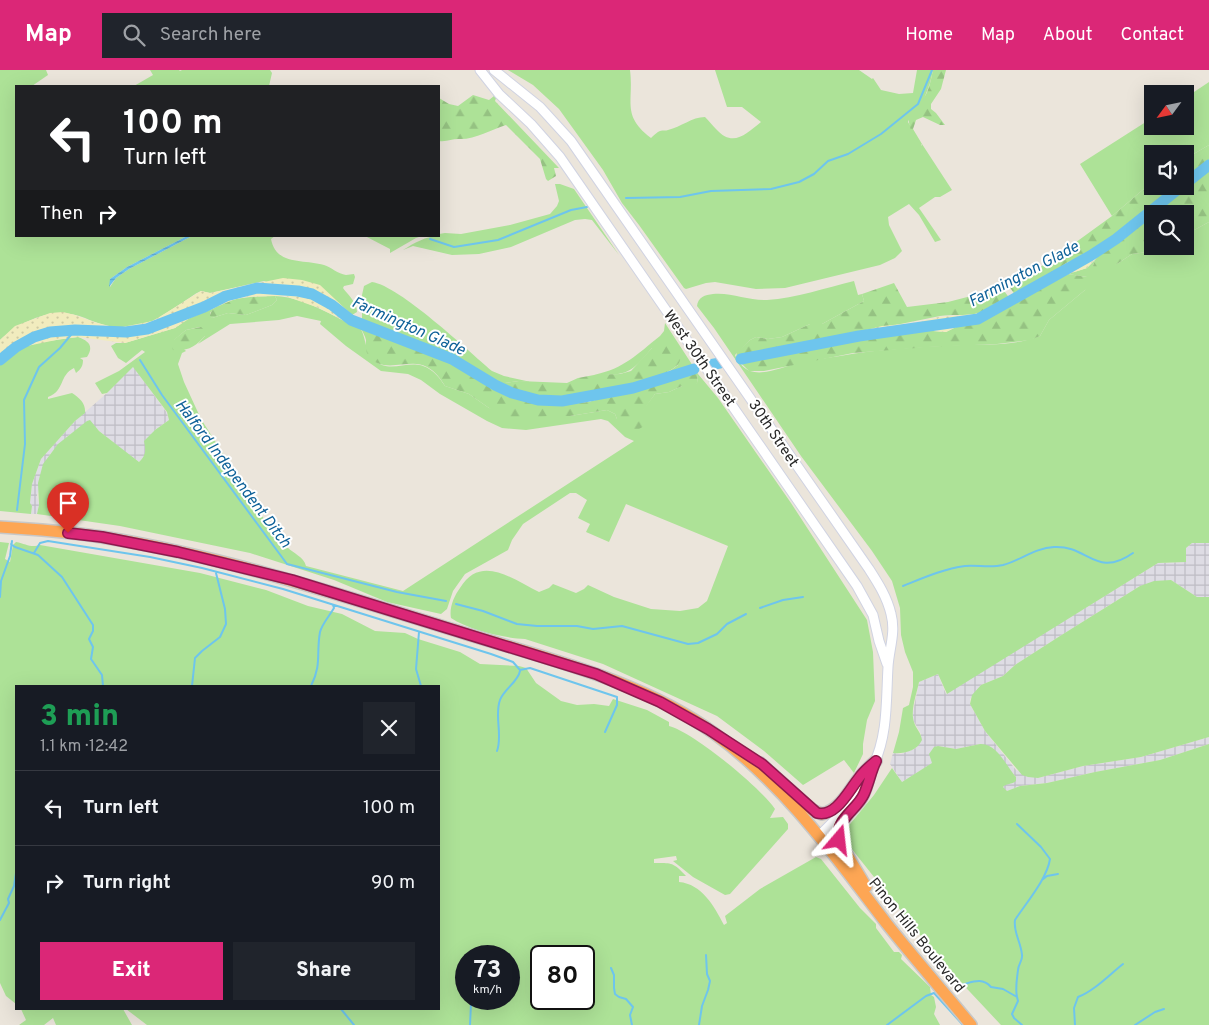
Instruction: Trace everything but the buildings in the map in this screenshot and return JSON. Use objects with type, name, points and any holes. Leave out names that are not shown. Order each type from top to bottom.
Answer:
[{"type":"highway","name":"Pinon Hills Boulevard","points":[[0,527],[102,537],[178,552],[292,580],[596,674],[673,708],[717,735],[756,768],[787,798],[971,1025]]},
{"type":"highway","points":[[717,735],[762,764],[812,810],[822,814],[831,811],[837,806],[860,777],[876,761]]},
{"type":"highway","points":[[870,773],[865,793],[839,826],[839,840],[875,901],[930,976]]},
{"type":"main road","name":"West 30th Street","points":[[480,70],[500,94],[536,129],[560,156],[858,586],[873,615],[879,641],[888,666]]},
{"type":"main road","name":"30th Street","points":[[494,70],[540,107],[571,140],[869,568],[887,600],[894,630],[888,666],[885,723],[881,748],[863,787],[849,806],[819,836]]},
{"type":"shaded area","points":[[133,366],[167,413],[169,420],[155,430],[144,457],[139,462],[99,431],[90,421],[68,436],[50,454],[37,495],[39,505],[37,514],[31,514],[32,484],[41,459],[75,421],[107,393]]},
{"type":"shaded area","points":[[1192,543],[1209,543],[1209,597],[1197,597],[1171,580],[1140,586],[1015,665],[1003,676],[981,685],[970,699],[970,704],[985,731],[1016,770],[1038,778],[1083,766],[1141,757],[1209,737],[1209,744],[1160,760],[1047,783],[1020,786],[1007,791],[1002,787],[1016,777],[980,744],[956,749],[938,746],[933,763],[902,782],[890,764],[893,753],[901,754],[916,748],[921,734],[913,720],[919,682],[938,674],[946,694],[1158,563],[1186,562],[1186,548]]},
{"type":"green space","points":[[0,70],[46,70],[48,75],[33,85],[15,85],[15,237],[185,237],[127,267],[110,279],[110,287],[116,278],[129,269],[190,237],[274,237],[271,239],[274,248],[285,258],[324,265],[346,275],[354,274],[355,277],[353,284],[343,288],[357,308],[357,312],[352,315],[264,281],[210,293],[201,291],[159,318],[142,324],[115,327],[99,324],[74,314],[51,314],[18,326],[0,340]]},
{"type":"green space","points":[[150,70],[270,70],[272,73],[269,85],[136,85],[153,75]]},
{"type":"green space","points":[[508,70],[630,70],[632,115],[642,130],[651,138],[660,131],[673,129],[700,117],[705,117],[722,135],[734,138],[745,134],[761,122],[742,107],[727,107],[715,70],[859,70],[873,78],[881,90],[899,94],[913,93],[917,70],[933,70],[924,99],[914,108],[908,122],[952,190],[940,197],[935,197],[919,208],[941,240],[935,242],[919,215],[909,204],[888,217],[889,225],[902,251],[895,258],[880,265],[785,288],[756,289],[715,282],[686,289],[622,203],[603,170],[559,109],[533,85]]},
{"type":"green space","points":[[933,70],[946,70],[941,89],[931,104],[931,109],[945,125],[940,125],[923,117],[916,120],[913,129],[922,144],[920,146],[910,127],[909,117],[914,107],[927,93]]},
{"type":"green space","points":[[1209,82],[1209,145],[1194,154],[1194,145],[1144,145],[1144,189],[1112,216],[1080,164],[1144,123],[1144,135],[1194,135],[1194,92]]},
{"type":"green space","points":[[473,95],[489,100],[494,96],[496,98],[495,101],[559,168],[554,168],[556,176],[548,181],[546,179],[540,159],[506,125],[470,138],[440,141],[440,99],[449,104],[458,106]]},
{"type":"green space","points":[[1209,145],[1209,163],[1194,175],[1194,154]]},
{"type":"green space","points":[[1209,168],[1209,222],[1194,230],[1194,205],[1161,205],[1174,195],[1194,195],[1194,180]]},
{"type":"green space","points":[[555,184],[574,189],[619,255],[592,220],[585,219],[575,220],[511,247],[479,254],[452,255],[413,246],[403,250],[416,242],[431,237],[440,237],[440,234],[461,234],[510,225],[550,214],[559,201]]},
{"type":"green space","points":[[1144,189],[1144,195],[1167,195],[1153,205],[1144,205],[1144,212],[1118,235],[1015,295],[1009,286],[1050,261],[1112,216]]},
{"type":"green space","points":[[1144,218],[1144,252],[1132,254],[1117,264],[1103,270],[1096,269],[1093,266],[1095,260],[1102,251]]},
{"type":"green space","points":[[1209,222],[1209,543],[1192,543],[1186,548],[1186,562],[1158,563],[947,694],[938,674],[919,682],[913,707],[913,717],[922,740],[917,747],[910,751],[893,753],[903,708],[909,705],[913,687],[913,672],[901,635],[900,608],[892,581],[801,456],[697,306],[699,300],[702,297],[713,294],[726,294],[760,300],[778,299],[854,281],[858,295],[862,294],[864,301],[822,324],[810,324],[782,337],[768,339],[756,337],[750,340],[735,355],[743,367],[756,372],[814,360],[870,352],[1001,344],[1040,336],[1049,320],[1085,290],[1087,277],[1068,274],[1087,268],[1095,260],[1093,266],[1117,264],[1132,254],[1144,252],[1144,255],[1194,255],[1194,230]]},
{"type":"green space","points":[[367,237],[419,237],[390,253],[390,249]]},
{"type":"green space","points":[[1068,274],[1087,277],[1090,279],[1090,284],[1049,320],[1040,336],[1030,340],[997,344],[853,353],[764,371],[749,371],[736,358],[737,352],[756,337],[768,339],[782,337],[810,324],[822,324],[864,301],[862,294],[894,283],[907,307],[948,302],[1002,288],[1010,299],[980,313],[940,316],[870,330],[799,346],[753,360],[876,335],[920,330],[946,332],[958,326],[981,320],[1042,286]]},
{"type":"green space","points":[[372,282],[384,286],[416,306],[492,371],[504,376],[531,382],[519,381],[498,384],[457,358],[362,320],[364,286]]},
{"type":"green space","points":[[275,296],[298,300],[319,308],[361,329],[371,357],[382,365],[391,367],[417,365],[426,367],[445,386],[469,394],[489,408],[548,416],[570,416],[607,410],[615,414],[617,419],[642,411],[655,394],[669,392],[682,386],[697,383],[698,374],[718,398],[791,503],[867,620],[873,652],[875,701],[867,720],[863,754],[854,773],[844,760],[803,785],[764,751],[717,716],[603,664],[525,639],[477,630],[451,618],[452,602],[460,588],[468,578],[478,572],[488,571],[509,576],[539,592],[553,584],[576,593],[588,585],[614,597],[651,609],[680,611],[698,608],[707,601],[728,546],[626,504],[609,542],[586,532],[590,524],[578,518],[587,500],[576,493],[570,493],[523,524],[512,540],[508,550],[465,574],[453,591],[447,609],[441,614],[387,602],[334,580],[250,553],[120,526],[37,514],[39,505],[38,483],[43,464],[58,444],[87,421],[90,420],[99,431],[139,462],[145,453],[144,441],[169,420],[167,412],[133,367],[107,393],[102,394],[95,383],[119,371],[145,352],[142,350],[126,363],[118,358],[111,346],[116,343],[125,343],[175,328],[189,318],[215,308],[210,313],[212,318],[228,313],[246,315],[272,305],[277,300]],"holes":[[[297,316],[321,321],[320,324],[346,346],[381,371],[408,374],[421,380],[440,394],[502,428],[526,430],[601,419],[608,421],[625,437],[634,441],[403,591],[306,566],[301,558],[280,540],[262,517],[201,419],[178,364],[182,353],[186,351],[174,340],[186,330],[200,327],[205,336],[198,344],[230,324],[279,320]]]},
{"type":"green space","points":[[275,296],[277,300],[272,305],[246,315],[228,313],[212,318],[210,316],[219,305],[228,301],[248,297]]},
{"type":"green space","points":[[665,323],[693,366],[666,374],[678,365],[652,348],[633,368],[627,371],[594,375],[614,369],[637,355],[660,336],[664,331]]},
{"type":"green space","points":[[201,327],[206,331],[205,336],[198,343],[191,348],[173,350],[171,342],[186,330]]},
{"type":"green space","points":[[361,329],[398,340],[441,357],[454,363],[492,389],[530,403],[588,402],[695,370],[698,374],[697,383],[693,387],[682,386],[669,392],[655,394],[643,411],[647,422],[640,429],[624,432],[617,425],[615,414],[607,410],[570,416],[548,416],[520,420],[508,418],[469,394],[445,386],[437,375],[420,364],[388,365],[374,361],[367,353],[366,340]]},
{"type":"green space","points":[[78,337],[89,344],[89,353],[87,357],[80,358],[83,362],[79,370],[76,373],[74,368],[69,371],[57,391],[48,399],[72,393],[82,402],[85,407],[85,413],[75,421],[41,459],[32,484],[31,514],[0,511],[0,362],[27,346]]},
{"type":"green space","points":[[665,339],[678,351],[680,360],[674,368],[660,376],[640,382],[594,393],[554,399],[542,399],[525,395],[498,384],[519,381],[567,383],[578,378],[594,375],[620,374],[631,371],[652,348]]},
{"type":"green space","points":[[0,542],[9,543],[5,559],[10,562],[13,545],[16,542],[200,573],[266,590],[308,606],[342,614],[375,631],[405,633],[460,652],[480,664],[526,668],[536,683],[561,701],[577,705],[594,704],[609,706],[613,699],[647,710],[669,722],[669,726],[680,730],[726,762],[756,788],[775,809],[770,818],[783,817],[788,824],[788,829],[730,894],[725,895],[693,877],[673,861],[677,860],[676,856],[654,859],[654,863],[669,863],[678,868],[686,876],[679,876],[679,882],[701,891],[724,925],[727,923],[725,916],[760,889],[816,857],[821,859],[860,908],[876,924],[876,928],[894,952],[899,952],[902,955],[901,959],[930,987],[936,1007],[934,1014],[940,1025],[147,1025],[127,1010],[440,1010],[440,685],[15,685],[15,1003],[6,996],[0,983]]},
{"type":"green space","points":[[1171,580],[1197,597],[1209,597],[1209,737],[1141,757],[1083,766],[1038,778],[1022,775],[985,731],[970,704],[972,695],[981,685],[1003,676],[1015,665],[1140,586],[1154,581]]},
{"type":"green space","points":[[980,744],[991,747],[996,751],[1016,777],[1016,781],[1003,787],[1007,791],[1020,786],[1047,783],[1160,760],[1209,744],[1209,1025],[1001,1025],[940,960],[847,843],[846,829],[874,795],[892,768],[902,782],[932,763],[929,754],[934,747],[956,749]]},
{"type":"green space","points":[[21,1010],[124,1010],[132,1025],[56,1025],[53,1018],[44,1025],[19,1025],[26,1020]]},
{"type":"sand","points":[[1167,195],[1173,195],[1160,205],[1153,205]]},
{"type":"sand","points":[[1144,212],[1144,218],[1102,251],[1087,268],[1042,286],[977,322],[958,326],[946,332],[920,330],[898,332],[753,360],[741,359],[748,355],[819,342],[882,326],[988,311],[1068,262],[1088,254],[1118,235]]},
{"type":"sand","points":[[283,278],[302,280],[320,285],[352,315],[457,358],[483,372],[498,384],[543,399],[575,396],[634,385],[693,366],[695,370],[588,402],[558,405],[530,403],[492,389],[454,363],[441,357],[355,326],[319,308],[285,296],[244,297],[233,300],[190,318],[175,328],[125,343],[78,337],[61,339],[27,346],[0,362],[0,340],[15,326],[50,313],[63,312],[117,328],[153,321],[201,291],[210,293]]},
{"type":"water","points":[[185,237],[190,237],[129,269],[116,278],[109,287],[110,279],[127,267]]},
{"type":"waterway","name":"Halford Independent Ditch","points":[[626,198],[680,197],[711,191],[771,189],[799,182],[814,174],[828,161],[848,154],[881,134],[918,104],[932,70]]},
{"type":"waterway","name":"Farmington Glade","points":[[1194,177],[1209,165]]},
{"type":"waterway","name":"Farmington Glade","points":[[741,359],[859,336],[978,319],[1090,256],[1116,239],[1171,195]]},
{"type":"waterway","name":"Halford Independent Ditch","points":[[430,239],[454,247],[498,240],[571,210],[587,207]]},
{"type":"waterway","name":"Farmington Glade","points":[[0,360],[16,347],[34,337],[50,332],[75,330],[126,332],[147,329],[204,307],[226,296],[257,288],[312,294],[332,305],[351,320],[452,359],[495,385],[512,393],[538,400],[562,401],[633,388],[694,369]]},
{"type":"waterway","points":[[17,510],[25,444],[24,400],[39,367],[60,348],[75,330]]},
{"type":"waterway","name":"Halford Independent Ditch","points":[[140,360],[162,395],[287,564],[397,592],[446,601]]},
{"type":"waterway","name":"Farmington Glade","points":[[709,365],[720,363]]},
{"type":"waterway","points":[[0,597],[1,581],[10,556],[12,541]]},
{"type":"waterway","points":[[34,553],[40,543],[48,541],[150,557],[202,568],[283,589],[491,654],[513,662],[520,670],[530,668],[617,697],[617,705],[605,732]]},
{"type":"waterway","points":[[11,544],[38,555],[62,577],[93,625],[93,631],[89,639],[93,647],[91,659],[102,675],[103,685]]},
{"type":"waterway","name":"Halford Independent Ditch","points":[[903,586],[957,567],[1003,565],[1047,548],[1066,548],[1092,559],[1110,563],[1133,553]]},
{"type":"waterway","points":[[192,685],[195,658],[220,637],[226,624],[225,609],[216,573]]},
{"type":"waterway","name":"Halford Independent Ditch","points":[[760,608],[783,600],[803,597]]},
{"type":"waterway","name":"Halford Independent Ditch","points":[[456,604],[483,611],[517,624],[577,626],[593,629],[622,626],[688,644],[698,643],[717,634],[727,624],[746,614]]},
{"type":"waterway","points":[[311,685],[318,665],[320,632],[334,608],[333,605]]},
{"type":"waterway","points":[[419,632],[416,669],[421,685]]},
{"type":"waterway","points":[[497,751],[499,745],[498,706],[505,692],[517,679],[520,671]]},
{"type":"waterway","points":[[1017,824],[1041,847],[1050,859],[1041,883],[1015,920],[1015,929],[1022,957],[1018,968],[1017,997]]},
{"type":"waterway","points":[[1042,880],[1047,876],[1058,874]]},
{"type":"waterway","points":[[0,920],[9,903],[8,899],[15,880]]},
{"type":"waterway","points":[[699,1025],[702,1006],[710,981],[707,974],[706,955]]},
{"type":"waterway","points":[[1075,1025],[1074,1008],[1078,997],[1096,987],[1123,964]]},
{"type":"waterway","points":[[611,968],[614,975],[615,994],[626,999],[633,1007],[630,1015],[632,1025]]},
{"type":"waterway","points":[[961,985],[981,981],[991,987],[1003,989],[1017,997],[1018,1001],[1012,1014],[1022,1025]]},
{"type":"waterway","points":[[887,1025],[926,996],[934,993],[963,1025]]},
{"type":"waterway","points":[[1135,1025],[1155,1012],[1164,1009]]},
{"type":"waterway","points":[[342,1010],[354,1025]]},
{"type":"waterway","points":[[470,1025],[471,1010]]},
{"type":"route","points":[[68,533],[102,537],[178,552],[292,580],[596,674],[660,702],[708,729],[762,764],[817,813],[826,813],[837,806],[860,777],[876,761],[870,773],[865,793],[839,826],[839,840]]}]
